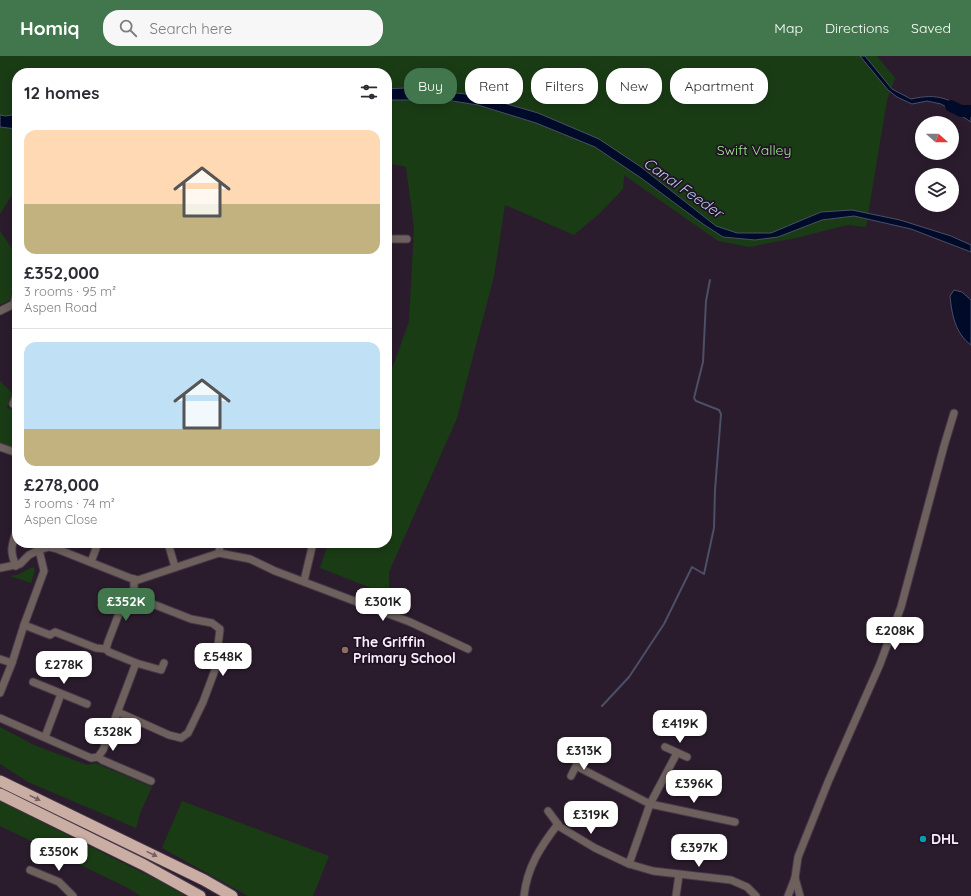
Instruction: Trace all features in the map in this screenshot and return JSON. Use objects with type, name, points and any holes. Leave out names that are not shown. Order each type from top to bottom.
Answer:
[{"type":"highway","points":[[0,781],[204,880],[232,896]]},
{"type":"highway","points":[[0,794],[144,865],[200,896]]},
{"type":"street","points":[[392,239],[407,239]]},
{"type":"street","points":[[0,310],[12,307]]},
{"type":"street","points":[[788,896],[795,878],[798,857],[828,782],[880,664],[901,607],[954,413]]},
{"type":"street","points":[[0,447],[12,451]]},
{"type":"street","points":[[12,543],[12,555],[16,566]]},
{"type":"street","points":[[0,568],[16,566],[29,555],[46,548]]},
{"type":"street","points":[[53,548],[138,580],[219,553],[250,558],[275,571],[396,616],[468,649]]},
{"type":"street","points":[[91,562],[96,548]]},
{"type":"street","points":[[169,548],[175,567]]},
{"type":"street","points":[[219,553],[220,548]]},
{"type":"street","points":[[304,581],[312,548]]},
{"type":"street","points":[[0,693],[44,572],[39,550]]},
{"type":"street","points":[[118,712],[169,735],[181,738],[188,733],[203,702],[215,670],[220,629],[212,623],[191,619],[140,599],[134,594],[134,579]]},
{"type":"street","points":[[106,649],[126,595],[134,590]]},
{"type":"street","points":[[24,625],[50,635],[55,632],[96,648],[106,649],[109,652],[136,663],[161,670],[164,663]]},
{"type":"street","points":[[0,659],[12,663]]},
{"type":"street","points":[[98,757],[103,750],[136,663]]},
{"type":"street","points":[[33,682],[87,704]]},
{"type":"street","points":[[46,737],[62,694]]},
{"type":"street","points":[[0,718],[91,758],[98,757],[151,780]]},
{"type":"street","points":[[665,747],[687,757]]},
{"type":"street","points":[[629,864],[650,804],[677,753]]},
{"type":"street","points":[[571,776],[581,756]]},
{"type":"street","points":[[576,766],[650,804],[735,822]]},
{"type":"street","points":[[548,811],[560,827],[595,848],[629,864],[654,871],[679,875],[731,880],[747,887],[757,896]]},
{"type":"street","points":[[524,896],[531,867],[542,844],[558,824]]},
{"type":"street","points":[[30,870],[59,882],[73,896]]},
{"type":"street","points":[[676,896],[679,875]]},
{"type":"street","points":[[795,878],[800,896]]},
{"type":"green space","name":"Swift Valley","points":[[0,56],[877,56],[895,78],[887,100],[866,227],[847,225],[800,237],[750,247],[718,241],[624,175],[623,189],[600,213],[574,235],[505,205],[494,276],[457,418],[389,572],[389,595],[320,568],[326,548],[392,548],[392,368],[409,322],[414,228],[406,167],[392,164],[392,68],[12,68],[12,122],[0,121]]},
{"type":"green space","points":[[0,127],[12,128],[12,195],[0,214]]},
{"type":"green space","points":[[0,231],[12,249],[12,291],[10,300],[0,305]]},
{"type":"green space","points":[[0,381],[12,393],[7,408],[12,409],[12,448],[0,443]]},
{"type":"green space","points":[[33,567],[35,569],[31,583],[10,576],[17,575]]},
{"type":"green space","points":[[0,727],[34,745],[87,765],[95,763],[152,787],[141,811],[136,828],[28,782],[0,764]]},
{"type":"green space","points":[[0,801],[161,882],[185,896],[141,896],[126,887],[0,826]]},
{"type":"green space","points":[[182,801],[329,856],[313,896],[248,896],[162,848]]},
{"type":"water","points":[[860,56],[865,56],[892,89],[911,99],[920,97],[943,98],[957,104],[971,115],[971,122],[941,104],[927,101],[912,104],[897,97],[888,90]]},
{"type":"water","points":[[404,88],[404,100],[392,100],[392,89]]},
{"type":"water","points":[[457,93],[465,94],[465,103],[457,102]]},
{"type":"water","points":[[472,104],[507,104],[538,113],[599,139],[641,167],[716,226],[737,233],[771,233],[821,212],[852,210],[900,220],[951,236],[971,245],[971,252],[911,229],[854,216],[822,220],[778,237],[755,240],[723,237],[595,147],[536,123]]},
{"type":"water","points":[[0,115],[12,115],[12,128],[0,127]]},
{"type":"water","points":[[954,290],[962,292],[971,300],[971,345],[961,335],[955,323],[950,296]]},
{"type":"waterway","points":[[951,106],[961,111],[971,111]]},
{"type":"waterway","points":[[602,706],[629,677],[664,624],[692,567],[704,574],[714,528],[715,490],[721,414],[719,410],[696,401],[694,398],[703,362],[706,301],[710,280]]},
{"type":"place","name":"The Griffin Primary School","points":[[345,650]]},
{"type":"place","name":"DHL","points":[[923,839]]},
{"type":"water label","name":"Canal Feeder","points":[[683,188]]}]
